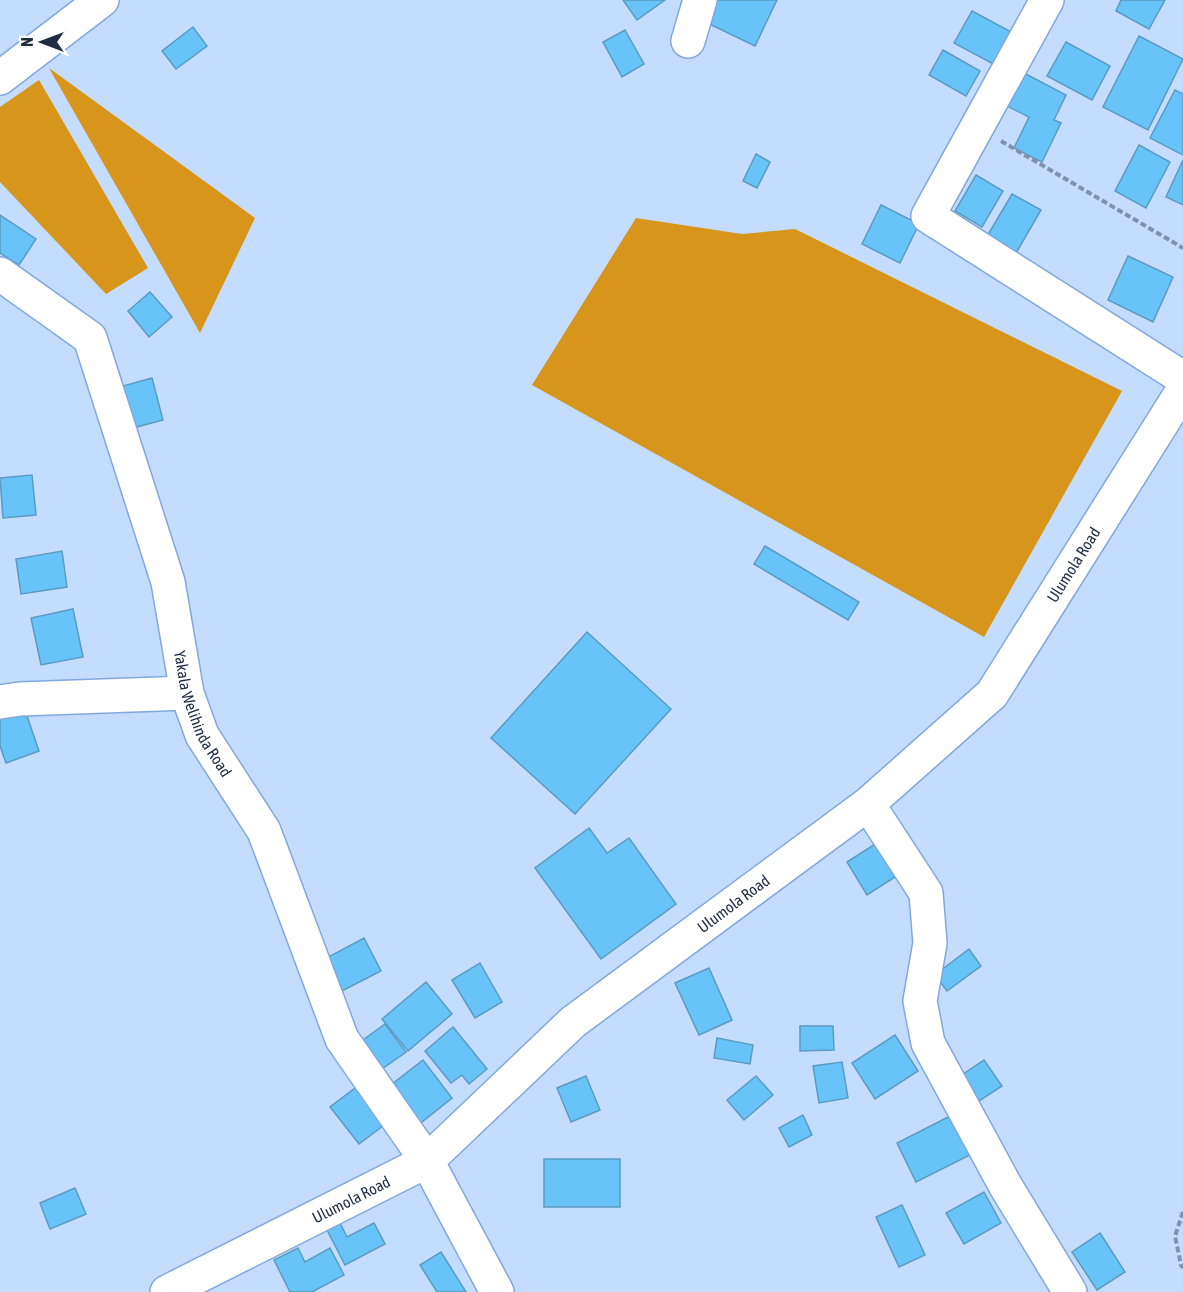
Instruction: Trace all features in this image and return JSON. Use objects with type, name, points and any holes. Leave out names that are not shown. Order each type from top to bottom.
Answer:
[{"type":"street","points":[[0,78],[102,0]]},
{"type":"street","points":[[688,41],[700,0]]},
{"type":"street","points":[[1047,0],[928,216],[1183,378]]},
{"type":"street","name":"Yakala Welihinda Road","points":[[0,274],[90,338],[168,582],[187,693],[202,735],[264,831],[342,1040],[427,1161],[497,1292]]},
{"type":"street","name":"Ulumola Road","points":[[167,1292],[427,1161],[573,1022],[868,804],[992,694],[1183,390]]},
{"type":"street","points":[[0,702],[20,699],[187,693]]},
{"type":"street","points":[[868,804],[926,893],[930,943],[920,1001],[928,1043],[1005,1185],[1071,1292]]},
{"type":"path","points":[[977,127],[1183,248]]},
{"type":"path","points":[[1183,1212],[1175,1236],[1180,1265],[1183,1268]]},
{"type":"shaded area","points":[[49,68],[255,218],[200,333]]},
{"type":"shaded area","points":[[39,80],[148,268],[106,294],[0,182],[0,107]]},
{"type":"shaded area","points":[[636,218],[742,234],[795,229],[1122,391],[984,637],[532,385]]},
{"type":"building","points":[[623,0],[665,0],[637,20]]},
{"type":"building","points":[[716,0],[777,0],[755,46],[705,22]]},
{"type":"building","points":[[1121,0],[1165,0],[1149,29],[1116,11]]},
{"type":"building","points":[[972,11],[1015,34],[997,66],[954,43]]},
{"type":"building","points":[[193,27],[207,46],[176,69],[162,51]]},
{"type":"building","points":[[625,30],[644,64],[622,77],[603,42]]},
{"type":"building","points":[[1139,36],[1183,59],[1148,130],[1103,107]]},
{"type":"building","points":[[1066,42],[1110,66],[1092,100],[1047,76]]},
{"type":"building","points":[[943,50],[980,71],[966,96],[929,75]]},
{"type":"building","points":[[1022,72],[1066,95],[1054,120],[1061,123],[1042,162],[1014,148],[1029,117],[1005,105]]},
{"type":"building","points":[[1175,90],[1183,94],[1183,155],[1150,138]]},
{"type":"building","points":[[1139,145],[1170,162],[1146,208],[1115,191]]},
{"type":"building","points":[[756,154],[770,162],[757,188],[743,181]]},
{"type":"building","points":[[1183,160],[1183,205],[1166,197]]},
{"type":"building","points":[[976,175],[1003,191],[982,227],[955,211]]},
{"type":"building","points":[[1012,194],[1041,210],[1015,255],[986,238]]},
{"type":"building","points":[[881,205],[919,224],[900,263],[862,244]]},
{"type":"building","points":[[0,215],[36,239],[19,265],[0,253]]},
{"type":"building","points":[[1128,256],[1173,277],[1153,322],[1108,300]]},
{"type":"building","points":[[150,292],[172,317],[149,337],[128,311]]},
{"type":"building","points":[[152,378],[163,420],[133,428],[123,386]]},
{"type":"building","points":[[32,475],[36,515],[3,518],[0,478]]},
{"type":"building","points":[[765,546],[859,602],[848,620],[754,564]]},
{"type":"building","points":[[62,551],[67,587],[21,594],[16,559]]},
{"type":"building","points":[[73,609],[83,657],[41,665],[31,618]]},
{"type":"building","points":[[587,632],[671,709],[575,814],[491,738]]},
{"type":"building","points":[[24,707],[39,751],[6,763],[0,746],[0,716]]},
{"type":"building","points":[[589,828],[607,853],[629,838],[676,904],[601,959],[535,868]]},
{"type":"building","points":[[875,844],[895,877],[867,895],[847,862]]},
{"type":"building","points":[[364,938],[381,971],[336,994],[319,962]]},
{"type":"building","points":[[969,949],[981,966],[947,991],[935,975]]},
{"type":"building","points":[[480,963],[502,1002],[475,1018],[452,980]]},
{"type":"building","points":[[709,968],[732,1020],[699,1035],[675,983]]},
{"type":"building","points":[[426,982],[452,1014],[408,1051],[382,1019]]},
{"type":"building","points":[[385,1024],[406,1052],[372,1076],[352,1048]]},
{"type":"building","points":[[800,1026],[833,1026],[834,1050],[800,1051]]},
{"type":"building","points":[[453,1027],[487,1069],[469,1084],[462,1075],[451,1083],[425,1051]]},
{"type":"building","points":[[895,1035],[918,1071],[875,1099],[852,1063]]},
{"type":"building","points":[[717,1038],[753,1045],[750,1064],[714,1058]]},
{"type":"building","points":[[423,1060],[452,1098],[412,1130],[382,1092]]},
{"type":"building","points":[[984,1060],[1002,1086],[973,1105],[956,1079]]},
{"type":"building","points":[[842,1062],[848,1098],[819,1103],[813,1066]]},
{"type":"building","points":[[586,1076],[600,1110],[571,1122],[557,1088]]},
{"type":"building","points":[[756,1076],[773,1095],[744,1120],[727,1100]]},
{"type":"building","points":[[363,1082],[392,1119],[359,1144],[330,1107]]},
{"type":"building","points":[[803,1115],[812,1135],[789,1147],[779,1128]]},
{"type":"building","points":[[950,1116],[970,1155],[916,1182],[897,1143]]},
{"type":"building","points":[[544,1159],[620,1159],[620,1207],[544,1207]]},
{"type":"building","points":[[75,1188],[86,1214],[50,1229],[40,1203]]},
{"type":"building","points":[[984,1192],[1001,1223],[964,1244],[946,1213]]},
{"type":"building","points":[[902,1205],[925,1255],[899,1267],[876,1217]]},
{"type":"building","points":[[339,1221],[347,1237],[374,1223],[385,1244],[345,1265],[326,1228]]},
{"type":"building","points":[[1100,1233],[1125,1272],[1097,1290],[1072,1252]]},
{"type":"building","points":[[298,1248],[305,1262],[330,1248],[344,1275],[312,1292],[290,1292],[274,1260]]},
{"type":"building","points":[[441,1252],[466,1292],[437,1292],[420,1265]]}]
